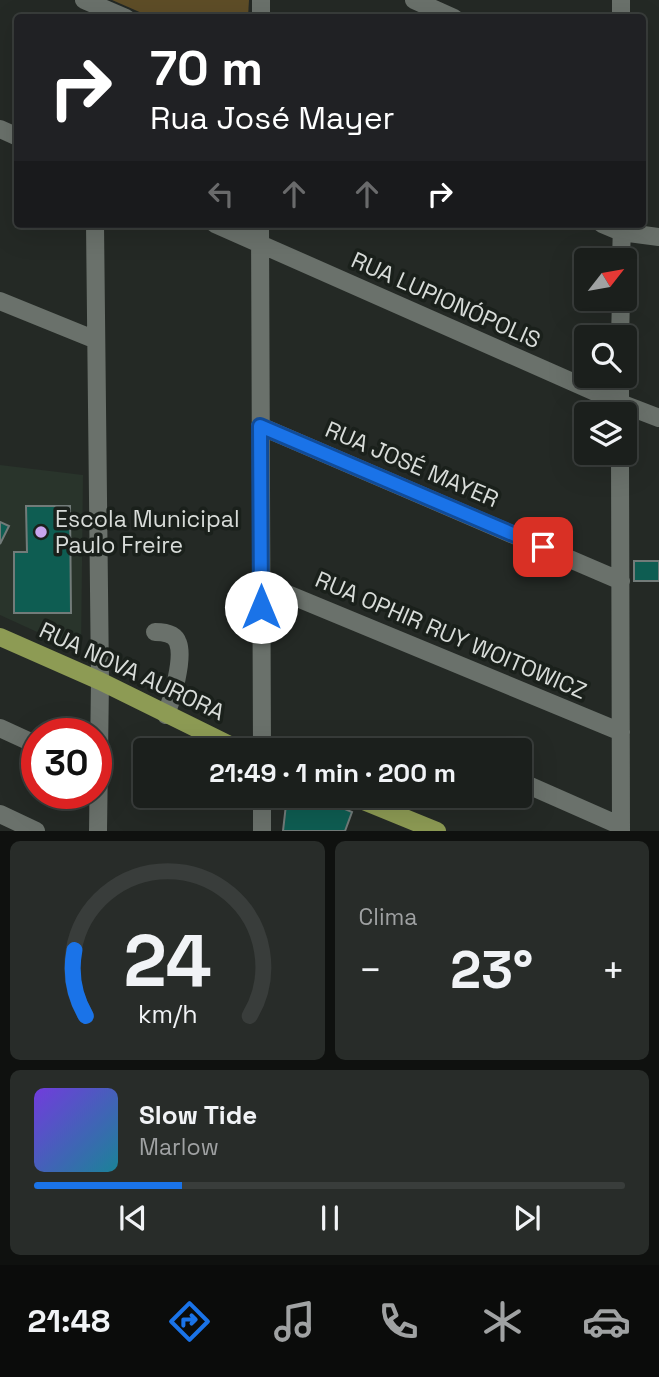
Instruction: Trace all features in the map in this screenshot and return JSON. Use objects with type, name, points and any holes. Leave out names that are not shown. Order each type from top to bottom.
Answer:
[{"type":"main road","name":"RUA NOVA AURORA","points":[[0,637],[100,681],[215,738]]},
{"type":"main road","points":[[380,808],[437,831]]},
{"type":"street","points":[[84,0],[117,14]]},
{"type":"street","points":[[414,0],[445,14]]},
{"type":"street","points":[[95,228],[100,681],[98,831]]},
{"type":"street","name":"RUA LUPIONÓPOLIS","points":[[224,228],[605,402]]},
{"type":"street","points":[[260,228],[262,738]]},
{"type":"street","points":[[621,248],[622,228],[659,237]]},
{"type":"street","points":[[0,301],[96,340]]},
{"type":"street","name":"RUA LUPIONÓPOLIS","points":[[637,413],[659,418]]},
{"type":"street","name":"RUA JOSÉ MAYER","points":[[260,426],[621,580]]},
{"type":"street","points":[[532,787],[621,828],[620,465]]},
{"type":"street","name":"RUA OPHIR RUY WOITOWICZ","points":[[261,583],[621,732]]},
{"type":"street","points":[[155,632],[165,632],[173,636],[178,643],[179,662],[174,692],[166,715]]},
{"type":"street","points":[[0,728],[21,738]]},
{"type":"street","points":[[262,808],[262,831]]},
{"type":"street","points":[[9,822],[36,831]]},
{"type":"shaded area","points":[[112,0],[249,0],[248,14],[144,14]]},
{"type":"shaded area","name":"Escola Municipal Paulo Freire","points":[[0,465],[83,475],[81,652],[0,615]]},
{"type":"building","points":[[26,506],[70,506],[71,613],[14,613],[14,552],[27,552]]},
{"type":"building","points":[[0,522],[9,526],[0,544]]},
{"type":"building","points":[[634,561],[659,561],[659,581],[634,581]]},
{"type":"building","points":[[286,808],[342,808],[352,812],[345,831],[283,831]]},
{"type":"place","name":"Escola Municipal Paulo Freire","points":[[41,532]]},
{"type":"route","points":[[261,607],[260,426],[543,547]]}]
